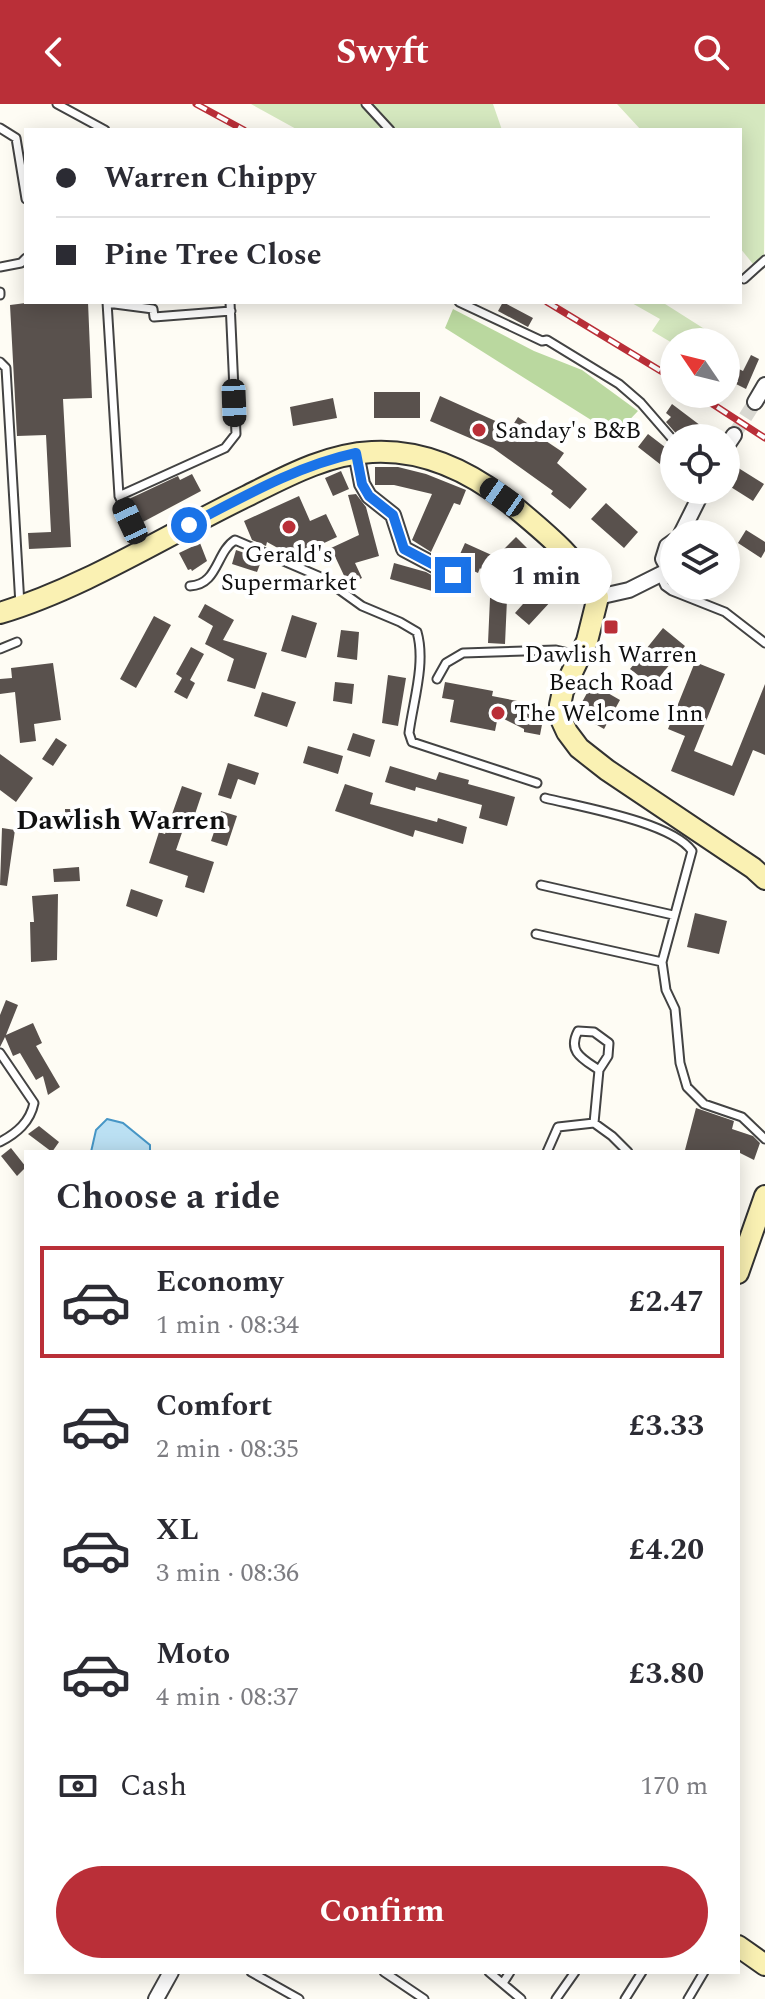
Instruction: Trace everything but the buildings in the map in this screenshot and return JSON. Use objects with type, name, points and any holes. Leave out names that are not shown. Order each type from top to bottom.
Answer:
[{"type":"street","points":[[755,402],[765,385]]},
{"type":"street","points":[[10,610],[317,463],[356,453],[390,452],[446,463],[479,480],[526,516],[583,573],[598,597],[592,627],[563,691],[560,705],[561,719],[579,748],[765,879]]},
{"type":"street","points":[[356,453],[362,484],[369,496],[393,515],[404,549],[453,575]]},
{"type":"street","points":[[598,597],[629,590],[660,576]]},
{"type":"street","points":[[740,1266],[765,1196]]},
{"type":"street","points":[[740,1947],[765,1965]]},
{"type":"street","points":[[156,1999],[170,1974]]},
{"type":"lane","points":[[57,104],[101,128]]},
{"type":"lane","points":[[366,104],[388,128]]},
{"type":"lane","points":[[0,128],[16,138],[24,187]]},
{"type":"lane","points":[[0,267],[24,260]]},
{"type":"lane","points":[[744,279],[765,260]]},
{"type":"lane","points":[[107,304],[119,496],[144,548]]},
{"type":"lane","points":[[115,304],[153,309],[154,317],[230,307],[236,434],[225,448],[119,496]]},
{"type":"lane","points":[[463,304],[542,341],[547,340],[619,384],[660,425]]},
{"type":"lane","points":[[0,362],[6,368],[10,610]]},
{"type":"lane","points":[[190,586],[208,580],[227,545],[235,540],[323,578],[362,606],[417,632],[421,644],[409,733],[412,742],[537,783]]},
{"type":"lane","points":[[695,600],[725,612],[765,643]]},
{"type":"lane","points":[[0,649],[17,642]]},
{"type":"lane","points":[[437,679],[446,663],[463,653],[556,650],[579,656]]},
{"type":"lane","points":[[545,798],[644,823],[687,844],[692,851],[662,962],[666,990],[675,1009],[680,1063],[687,1087],[704,1104],[742,1117],[765,1139]]},
{"type":"lane","points":[[541,885],[673,915]]},
{"type":"lane","points":[[536,934],[662,962]]},
{"type":"lane","points":[[594,1123],[599,1070],[608,1056],[609,1043],[594,1032],[578,1031],[574,1049],[579,1057],[599,1070]]},
{"type":"lane","points":[[0,1053],[34,1103],[31,1116],[13,1135],[0,1142]]},
{"type":"lane","points":[[548,1150],[558,1127],[594,1123],[626,1150]]},
{"type":"lane","points":[[255,1974],[299,1999]]},
{"type":"lane","points":[[387,1974],[424,1999]]},
{"type":"lane","points":[[492,1974],[521,1999]]},
{"type":"lane","points":[[503,1983],[509,1974]]},
{"type":"lane","points":[[556,1999],[574,1974]]},
{"type":"lane","points":[[625,1999],[641,1974]]},
{"type":"lane","points":[[688,1999],[703,1974]]},
{"type":"green space","points":[[251,104],[493,104],[501,128],[294,128]]},
{"type":"green space","points":[[617,104],[765,104],[764,255],[753,264],[742,250],[742,128],[639,128]]},
{"type":"green space","points":[[634,304],[665,304],[703,328],[660,328],[660,336],[652,331],[660,319]]},
{"type":"green space","points":[[453,309],[534,351],[582,370],[638,411],[615,435],[445,328]]},
{"type":"water","points":[[107,1119],[123,1123],[150,1145],[150,1150],[91,1150],[96,1130]]},
{"type":"tunnel","points":[[740,426],[755,402]]},
{"type":"railway","points":[[196,104],[240,128]]},
{"type":"railway","points":[[550,304],[660,371]]},
{"type":"railway","points":[[719,408],[765,438]]},
{"type":"place","name":"Sanday's B&B","points":[[479,430]]},
{"type":"place","name":"Gerald's Supermarket","points":[[289,527]]},
{"type":"place","name":"Dawlish Warren Beach Road","points":[[611,627]]},
{"type":"place","name":"The Welcome Inn","points":[[498,713]]},
{"type":"district","name":"Dawlish Warren","points":[[121,819]]},
{"type":"route","points":[[189,525],[297,471],[356,453],[362,484],[369,496],[393,515],[404,549],[453,575]]}]
